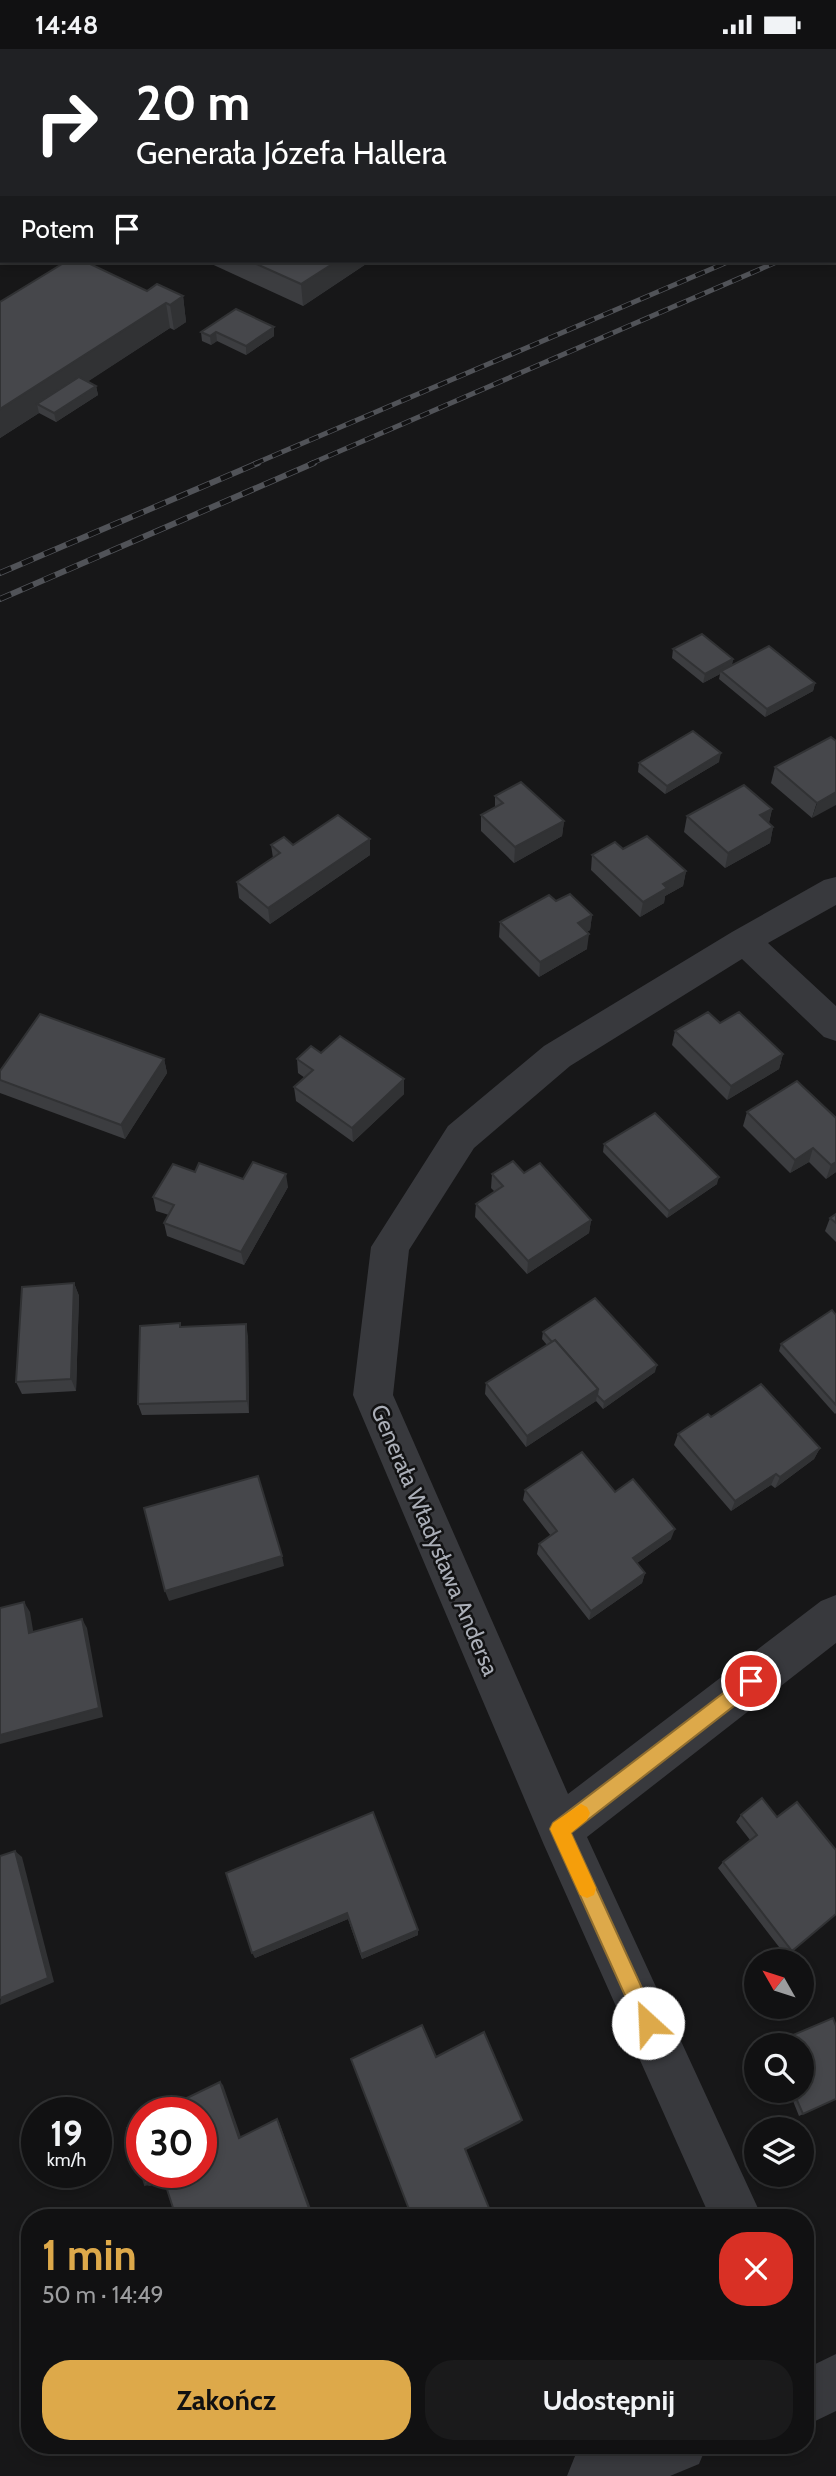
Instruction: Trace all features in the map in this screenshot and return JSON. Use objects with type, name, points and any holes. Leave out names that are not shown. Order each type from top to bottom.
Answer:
[{"type":"street","name":"Generała Władysława Andersa","points":[[732,2209],[560,1829],[373,1395],[390,1247],[461,1137],[557,1056],[744,941],[836,889]]},
{"type":"street","points":[[744,941],[836,1027]]},
{"type":"street","points":[[560,1829],[836,1616]]},
{"type":"street","points":[[596,2476],[656,2454]]},
{"type":"building","points":[[64,263],[88,263],[147,291],[157,284],[183,296],[170,305],[166,303],[0,409],[0,302]]},
{"type":"building","points":[[254,263],[334,263],[301,284]]},
{"type":"building","points":[[236,309],[274,327],[246,346],[216,332],[210,336],[201,332]]},
{"type":"building","points":[[79,377],[96,386],[54,413],[37,404]]},
{"type":"building","points":[[702,634],[733,659],[705,674],[673,649]]},
{"type":"building","points":[[769,646],[815,683],[767,709],[721,671]]},
{"type":"building","points":[[693,731],[721,753],[667,786],[639,763]]},
{"type":"building","points":[[831,737],[836,741],[836,792],[817,803],[775,767]]},
{"type":"building","points":[[521,782],[564,821],[515,847],[481,815],[503,803],[495,796]]},
{"type":"building","points":[[744,785],[772,809],[760,815],[773,827],[728,853],[687,816]]},
{"type":"building","points":[[338,815],[370,839],[268,908],[237,882],[280,853],[271,845],[284,837],[293,845]]},
{"type":"building","points":[[647,836],[686,871],[663,884],[667,888],[643,902],[592,855],[615,842],[623,849]]},
{"type":"building","points":[[570,894],[592,915],[578,923],[589,934],[540,962],[500,922],[549,895],[556,901]]},
{"type":"building","points":[[708,1012],[720,1023],[739,1012],[783,1054],[731,1086],[675,1031]]},
{"type":"building","points":[[40,1014],[164,1059],[121,1125],[0,1080],[0,1071]]},
{"type":"building","points":[[340,1036],[404,1079],[352,1128],[294,1087],[313,1070],[297,1059],[311,1046],[321,1053]]},
{"type":"building","points":[[797,1081],[836,1118],[836,1162],[831,1165],[813,1148],[795,1160],[747,1112]]},
{"type":"building","points":[[655,1113],[719,1177],[669,1211],[604,1144]]},
{"type":"building","points":[[513,1161],[524,1173],[540,1163],[591,1220],[528,1261],[476,1204],[503,1186],[492,1174]]},
{"type":"building","points":[[253,1162],[286,1174],[241,1252],[164,1223],[174,1205],[153,1197],[173,1164],[195,1172],[199,1163],[243,1179]]},
{"type":"building","points":[[74,1283],[71,1379],[16,1382],[22,1287]]},
{"type":"building","points":[[595,1298],[657,1365],[604,1402],[597,1395],[598,1389],[555,1340],[552,1342],[543,1332]]},
{"type":"building","points":[[832,1310],[836,1315],[836,1405],[781,1344]]},
{"type":"building","points":[[180,1323],[180,1327],[246,1324],[247,1401],[138,1404],[140,1326]]},
{"type":"building","points":[[555,1340],[598,1389],[527,1436],[486,1383]]},
{"type":"building","points":[[761,1384],[820,1448],[780,1477],[776,1474],[735,1501],[678,1434],[708,1414],[711,1417]]},
{"type":"building","points":[[582,1452],[615,1492],[633,1479],[675,1529],[633,1558],[645,1573],[591,1611],[539,1544],[557,1531],[525,1490]]},
{"type":"building","points":[[258,1476],[282,1556],[165,1591],[144,1508]]},
{"type":"building","points":[[24,1602],[29,1633],[82,1619],[99,1708],[0,1735],[0,1608]]},
{"type":"building","points":[[762,1798],[777,1817],[797,1802],[836,1850],[836,1914],[794,1949],[790,1949],[723,1862],[757,1835],[741,1815]]},
{"type":"building","points":[[373,1812],[418,1930],[361,1954],[347,1913],[252,1953],[226,1873]]},
{"type":"building","points":[[15,1851],[48,1978],[0,1998],[0,1856]]},
{"type":"building","points":[[833,2018],[836,2026],[836,2099],[803,2114],[798,2103],[814,2103],[814,2033],[798,2033]]},
{"type":"building","points":[[422,2025],[436,2057],[484,2032],[522,2120],[465,2149],[489,2208],[409,2209],[351,2059]]},
{"type":"building","points":[[220,2082],[239,2138],[277,2119],[309,2209],[173,2209],[167,2188],[217,2188],[217,2097],[189,2097]]},
{"type":"railway","points":[[254,464],[725,263]]},
{"type":"railway","points":[[310,464],[774,263]]},
{"type":"railway","points":[[0,573],[258,463]]},
{"type":"railway","points":[[0,599],[314,463]]},
{"type":"slow traffic","points":[[581,1813],[560,1829],[587,1888]]},
{"type":"route","points":[[648,2023],[560,1829],[751,1681]]}]
